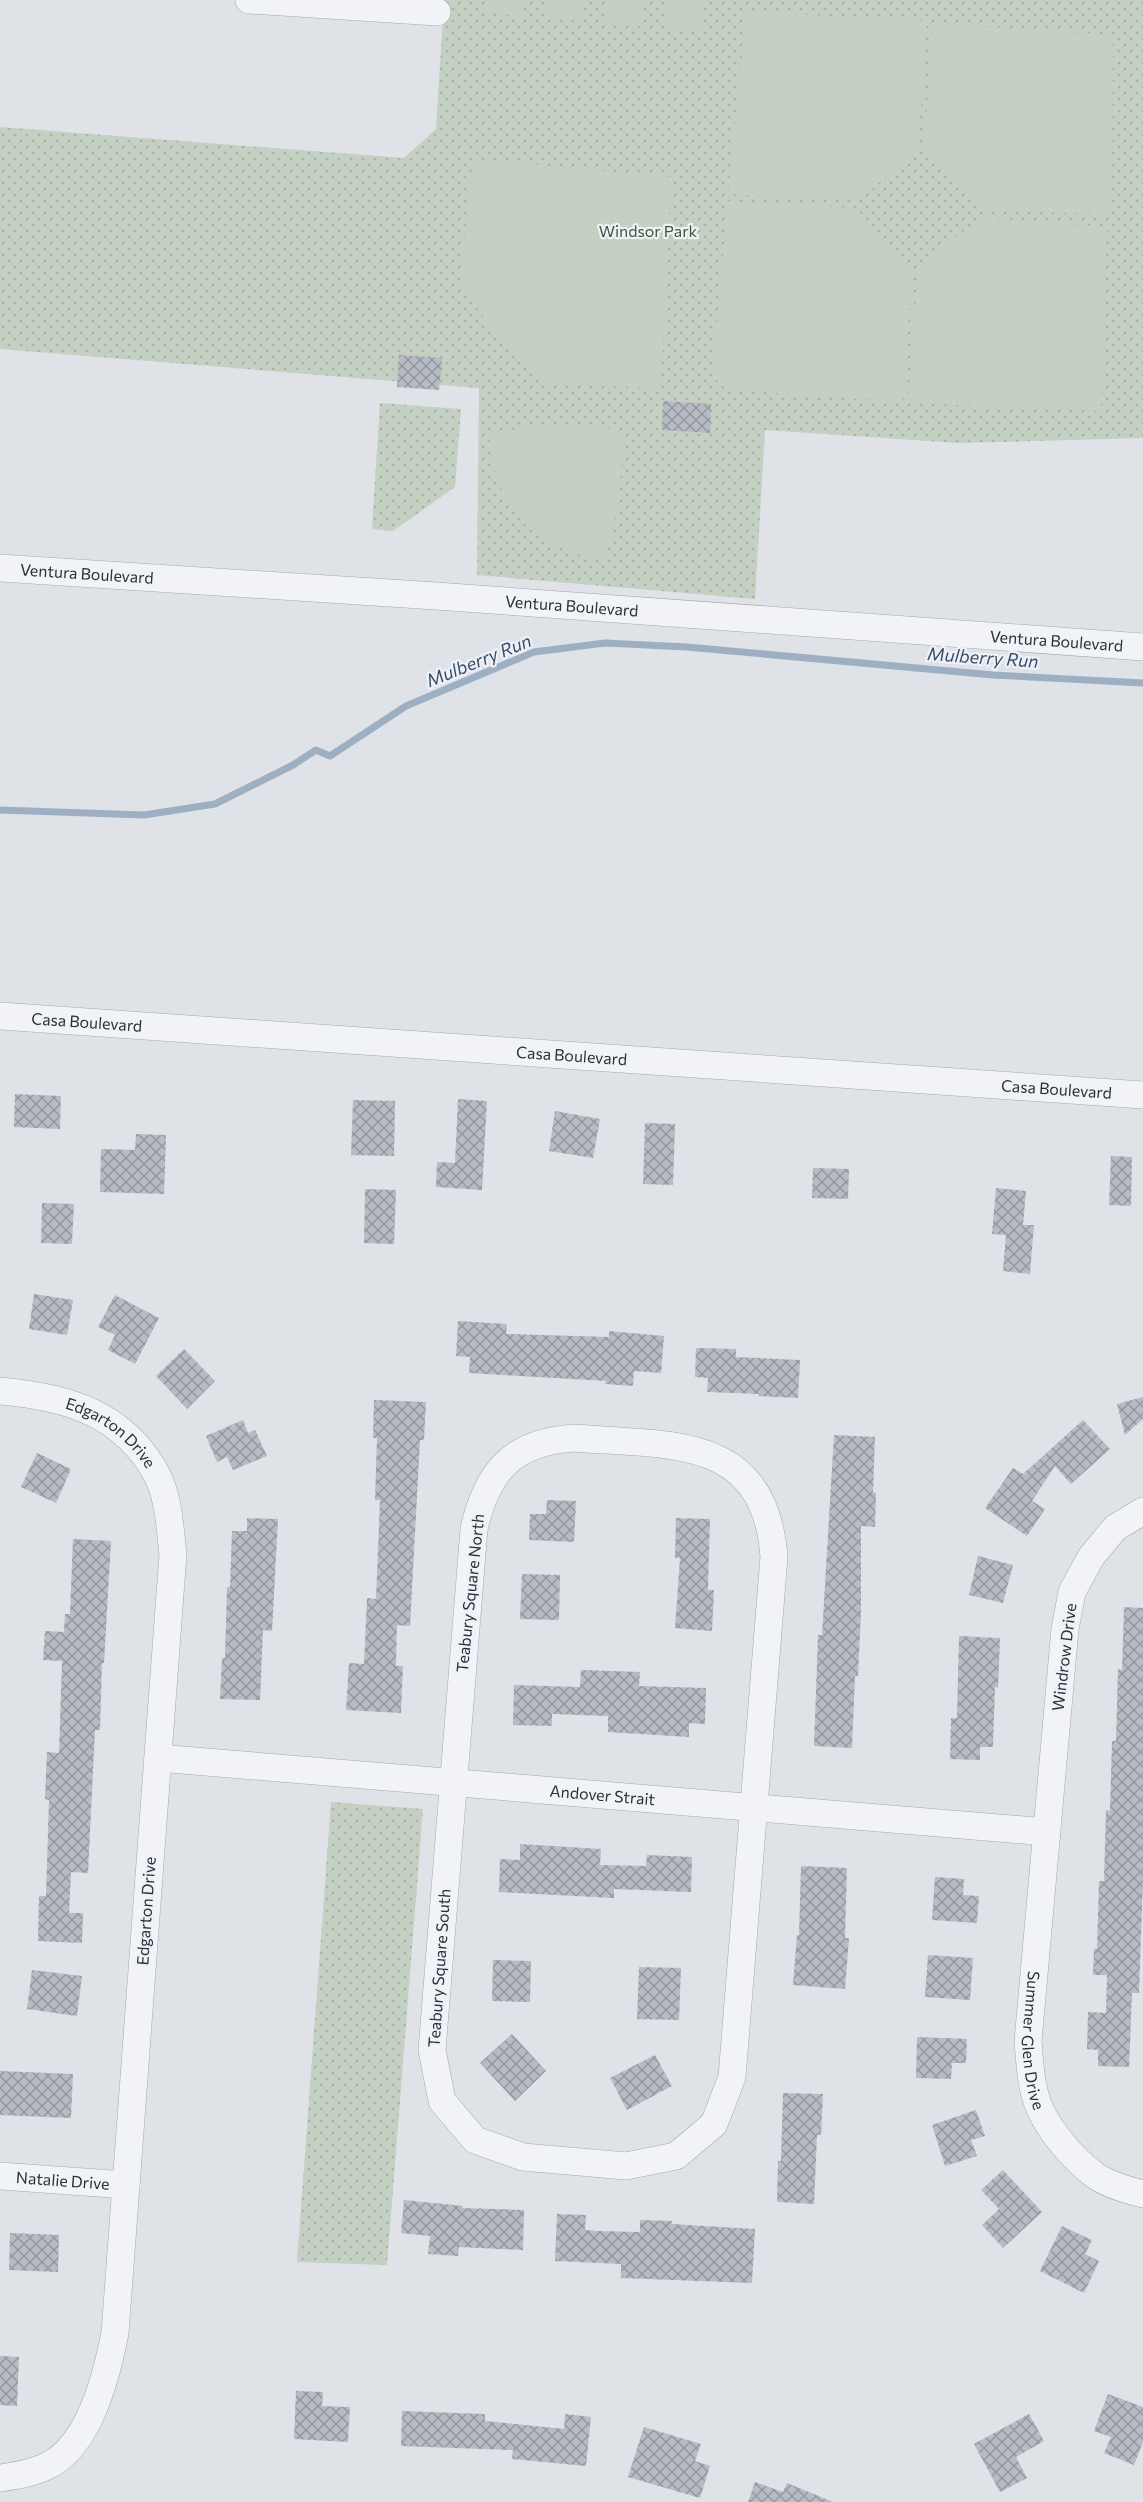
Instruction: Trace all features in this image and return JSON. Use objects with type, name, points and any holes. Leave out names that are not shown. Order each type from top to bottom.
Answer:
[{"type":"street","points":[[249,0],[437,12]]},
{"type":"street","name":"Ventura Boulevard","points":[[0,568],[436,596],[1143,647]]},
{"type":"street","name":"Casa Boulevard","points":[[0,1016],[1143,1095]]},
{"type":"street","name":"Edgarton Drive","points":[[0,1391],[36,1394],[75,1404],[109,1420],[137,1446],[159,1479],[169,1515],[173,1554],[115,2333],[106,2375],[75,2443],[49,2465],[0,2478]]},
{"type":"street","name":"Teabury Square North","points":[[453,1783],[474,1529],[480,1503],[490,1481],[506,1462],[526,1447],[551,1439],[586,1438],[689,1447],[712,1454],[752,1484],[765,1506],[772,1530],[774,1557],[754,1806]]},
{"type":"street","name":"Windrow Drive","points":[[1047,1832],[1065,1629],[1072,1592],[1091,1557],[1115,1528],[1143,1511]]},
{"type":"street","name":"Andover Strait","points":[[158,1758],[1047,1832]]},
{"type":"street","name":"Teabury Square South","points":[[453,1783],[432,2050],[442,2101],[475,2140],[523,2157],[626,2166],[676,2156],[714,2124],[732,2076],[754,1806]]},
{"type":"street","name":"Summer Glen Drive","points":[[1047,1832],[1028,2041],[1031,2079],[1043,2116],[1072,2153],[1093,2174],[1127,2190],[1143,2194]]},
{"type":"street","name":"Natalie Drive","points":[[0,2176],[126,2185]]},
{"type":"green space","name":"Windsor Park","points":[[444,0],[1143,0],[1143,438],[958,443],[765,430],[755,599],[477,575],[479,388],[0,349],[0,127],[404,158],[436,129]]},
{"type":"green space","points":[[486,0],[521,0],[520,16],[485,13]]},
{"type":"green space","points":[[547,0],[582,0],[580,21],[545,18]]},
{"type":"green space","points":[[606,0],[642,0],[639,27],[604,24]]},
{"type":"green space","points":[[667,0],[703,0],[700,32],[665,29]]},
{"type":"green space","points":[[746,12],[927,21],[918,149],[858,201],[728,194]]},
{"type":"green space","points":[[933,23],[1113,35],[1112,214],[982,211],[924,149]]},
{"type":"green space","points":[[473,159],[671,177],[661,388],[541,384],[459,287]]},
{"type":"green space","points":[[728,201],[856,208],[912,272],[903,402],[726,389],[712,376]]},
{"type":"green space","points":[[980,217],[1107,227],[1101,411],[908,403],[918,270]]},
{"type":"green space","points":[[380,403],[461,409],[455,487],[393,531],[372,529]]},
{"type":"green space","points":[[552,425],[613,429],[623,441],[619,505],[604,561],[578,554],[536,534],[508,503],[499,483],[492,460],[489,433]]},
{"type":"green space","points":[[331,1802],[423,1809],[387,2265],[297,2262]]},
{"type":"building","points":[[399,355],[442,358],[439,390],[397,387]]},
{"type":"building","points":[[663,401],[711,404],[710,433],[662,430]]},
{"type":"building","points":[[15,1094],[61,1096],[60,1129],[14,1127]]},
{"type":"building","points":[[458,1099],[487,1101],[482,1190],[436,1187],[437,1162],[455,1163]]},
{"type":"building","points":[[353,1100],[395,1101],[394,1156],[351,1155]]},
{"type":"building","points":[[555,1111],[600,1119],[593,1158],[549,1151]]},
{"type":"building","points":[[645,1123],[675,1124],[673,1185],[643,1184]]},
{"type":"building","points":[[136,1134],[166,1135],[164,1194],[100,1192],[101,1149],[135,1150]]},
{"type":"building","points":[[1111,1156],[1132,1157],[1131,1206],[1109,1205]]},
{"type":"building","points":[[813,1168],[849,1169],[848,1199],[812,1198]]},
{"type":"building","points":[[996,1188],[1026,1191],[1023,1225],[1034,1225],[1030,1274],[1003,1271],[1006,1235],[992,1234]]},
{"type":"building","points":[[365,1189],[396,1190],[394,1244],[364,1243]]},
{"type":"building","points":[[42,1203],[74,1204],[72,1244],[41,1243]]},
{"type":"building","points":[[34,1294],[73,1300],[67,1335],[29,1329]]},
{"type":"building","points":[[115,1295],[159,1318],[135,1364],[108,1350],[115,1335],[98,1327]]},
{"type":"building","points":[[458,1321],[507,1324],[506,1334],[609,1337],[609,1331],[664,1336],[661,1373],[634,1371],[633,1386],[605,1384],[606,1381],[469,1373],[470,1357],[456,1356]]},
{"type":"building","points":[[696,1348],[736,1349],[736,1357],[800,1360],[798,1398],[707,1392],[708,1378],[695,1377]]},
{"type":"building","points":[[184,1349],[215,1381],[187,1409],[156,1376]]},
{"type":"building","points":[[1143,1397],[1143,1419],[1125,1435],[1117,1404]]},
{"type":"building","points":[[374,1400],[426,1402],[424,1440],[420,1440],[410,1626],[397,1625],[396,1666],[403,1666],[401,1713],[346,1710],[349,1663],[364,1664],[367,1598],[376,1599],[380,1500],[375,1500],[377,1438],[373,1438]]},
{"type":"building","points":[[243,1420],[248,1433],[255,1430],[267,1456],[233,1470],[227,1457],[217,1462],[206,1436]]},
{"type":"building","points":[[1083,1420],[1110,1449],[1071,1484],[1055,1466],[1032,1501],[1045,1509],[1027,1536],[985,1508],[1013,1468],[1023,1474]]},
{"type":"building","points":[[834,1435],[875,1437],[873,1493],[876,1493],[875,1527],[861,1526],[861,1611],[852,1748],[814,1746],[818,1635],[822,1635]]},
{"type":"building","points":[[37,1453],[71,1469],[56,1503],[21,1487]]},
{"type":"building","points":[[547,1500],[576,1501],[574,1542],[529,1540],[530,1514],[546,1514]]},
{"type":"building","points":[[247,1518],[278,1519],[272,1631],[263,1630],[260,1700],[220,1699],[222,1658],[225,1658],[227,1587],[230,1587],[232,1531],[247,1531]]},
{"type":"building","points":[[676,1518],[710,1519],[708,1590],[714,1590],[712,1631],[675,1628],[680,1558],[675,1558]]},
{"type":"building","points":[[73,1539],[111,1541],[104,1663],[102,1663],[100,1730],[95,1730],[88,1873],[71,1872],[69,1913],[83,1913],[82,1943],[38,1941],[39,1896],[46,1896],[49,1800],[45,1799],[47,1752],[59,1753],[62,1661],[43,1660],[45,1631],[64,1632],[65,1614],[70,1614]]},
{"type":"building","points":[[978,1556],[1013,1565],[1003,1603],[969,1595]]},
{"type":"building","points":[[522,1574],[560,1575],[559,1620],[520,1619]]},
{"type":"building","points":[[1124,1607],[1143,1608],[1143,1879],[1139,1993],[1132,1993],[1129,2067],[1098,2066],[1098,2050],[1087,2049],[1088,2012],[1106,2013],[1107,1975],[1093,1975],[1094,1949],[1097,1949],[1099,1881],[1104,1881],[1106,1810],[1110,1811],[1112,1741],[1116,1741],[1118,1669],[1122,1670]]},
{"type":"building","points":[[959,1636],[1000,1638],[998,1688],[995,1687],[993,1747],[980,1747],[980,1760],[950,1759],[951,1718],[957,1718]]},
{"type":"building","points":[[581,1670],[640,1672],[639,1686],[706,1688],[705,1724],[689,1723],[689,1737],[608,1732],[608,1716],[552,1714],[552,1726],[513,1725],[514,1685],[580,1687]]},
{"type":"building","points":[[520,1844],[601,1849],[600,1865],[646,1866],[647,1855],[692,1857],[691,1892],[614,1889],[614,1898],[499,1892],[500,1859],[520,1860]]},
{"type":"building","points":[[801,1866],[847,1868],[845,1938],[849,1938],[845,1989],[793,1985],[797,1935],[799,1935]]},
{"type":"building","points":[[935,1877],[964,1879],[963,1895],[979,1896],[977,1923],[932,1920]]},
{"type":"building","points":[[928,1955],[973,1958],[970,2000],[925,1997]]},
{"type":"building","points":[[493,1960],[531,1961],[530,2002],[492,2001]]},
{"type":"building","points":[[639,1967],[681,1968],[679,2020],[637,2019]]},
{"type":"building","points":[[32,1970],[82,1976],[77,2016],[27,2009]]},
{"type":"building","points":[[512,2034],[546,2071],[515,2101],[480,2063]]},
{"type":"building","points":[[917,2037],[967,2039],[966,2063],[952,2063],[951,2079],[916,2078]]},
{"type":"building","points":[[655,2055],[672,2086],[627,2110],[610,2078]]},
{"type":"building","points":[[0,2071],[73,2074],[71,2118],[0,2115]]},
{"type":"building","points":[[783,2093],[823,2094],[821,2135],[817,2135],[814,2204],[777,2202]]},
{"type":"building","points":[[976,2110],[985,2136],[971,2140],[977,2156],[945,2166],[932,2125]]},
{"type":"building","points":[[1003,2170],[1042,2212],[1003,2248],[982,2225],[999,2209],[981,2190]]},
{"type":"building","points":[[404,2200],[463,2206],[462,2208],[524,2210],[523,2250],[459,2247],[458,2256],[428,2254],[430,2236],[401,2233]]},
{"type":"building","points":[[557,2214],[586,2215],[585,2230],[597,2231],[640,2232],[640,2220],[755,2229],[752,2283],[621,2278],[621,2264],[555,2261]]},
{"type":"building","points":[[1062,2226],[1092,2240],[1085,2254],[1099,2261],[1084,2293],[1040,2271]]},
{"type":"building","points":[[10,2233],[59,2235],[58,2272],[9,2270]]},
{"type":"building","points":[[0,2356],[19,2357],[17,2406],[0,2405]]},
{"type":"building","points":[[296,2391],[323,2392],[322,2406],[350,2407],[348,2442],[294,2439]]},
{"type":"building","points":[[1108,2394],[1143,2407],[1143,2442],[1134,2465],[1104,2453],[1111,2437],[1094,2431]]},
{"type":"building","points":[[402,2411],[485,2414],[485,2421],[564,2429],[565,2414],[591,2417],[586,2466],[512,2459],[513,2450],[401,2446]]},
{"type":"building","points":[[1029,2414],[1044,2441],[1016,2457],[1027,2478],[1000,2492],[974,2444]]},
{"type":"building","points":[[644,2427],[701,2444],[695,2461],[710,2466],[700,2498],[628,2477]]},
{"type":"building","points":[[755,2482],[783,2492],[787,2483],[833,2502],[748,2502]]},
{"type":"waterway","name":"Mulberry Run","points":[[0,810],[144,815],[215,804],[293,765],[316,750],[330,756],[406,706],[534,652],[605,643],[687,647],[993,675],[1143,683]]}]
